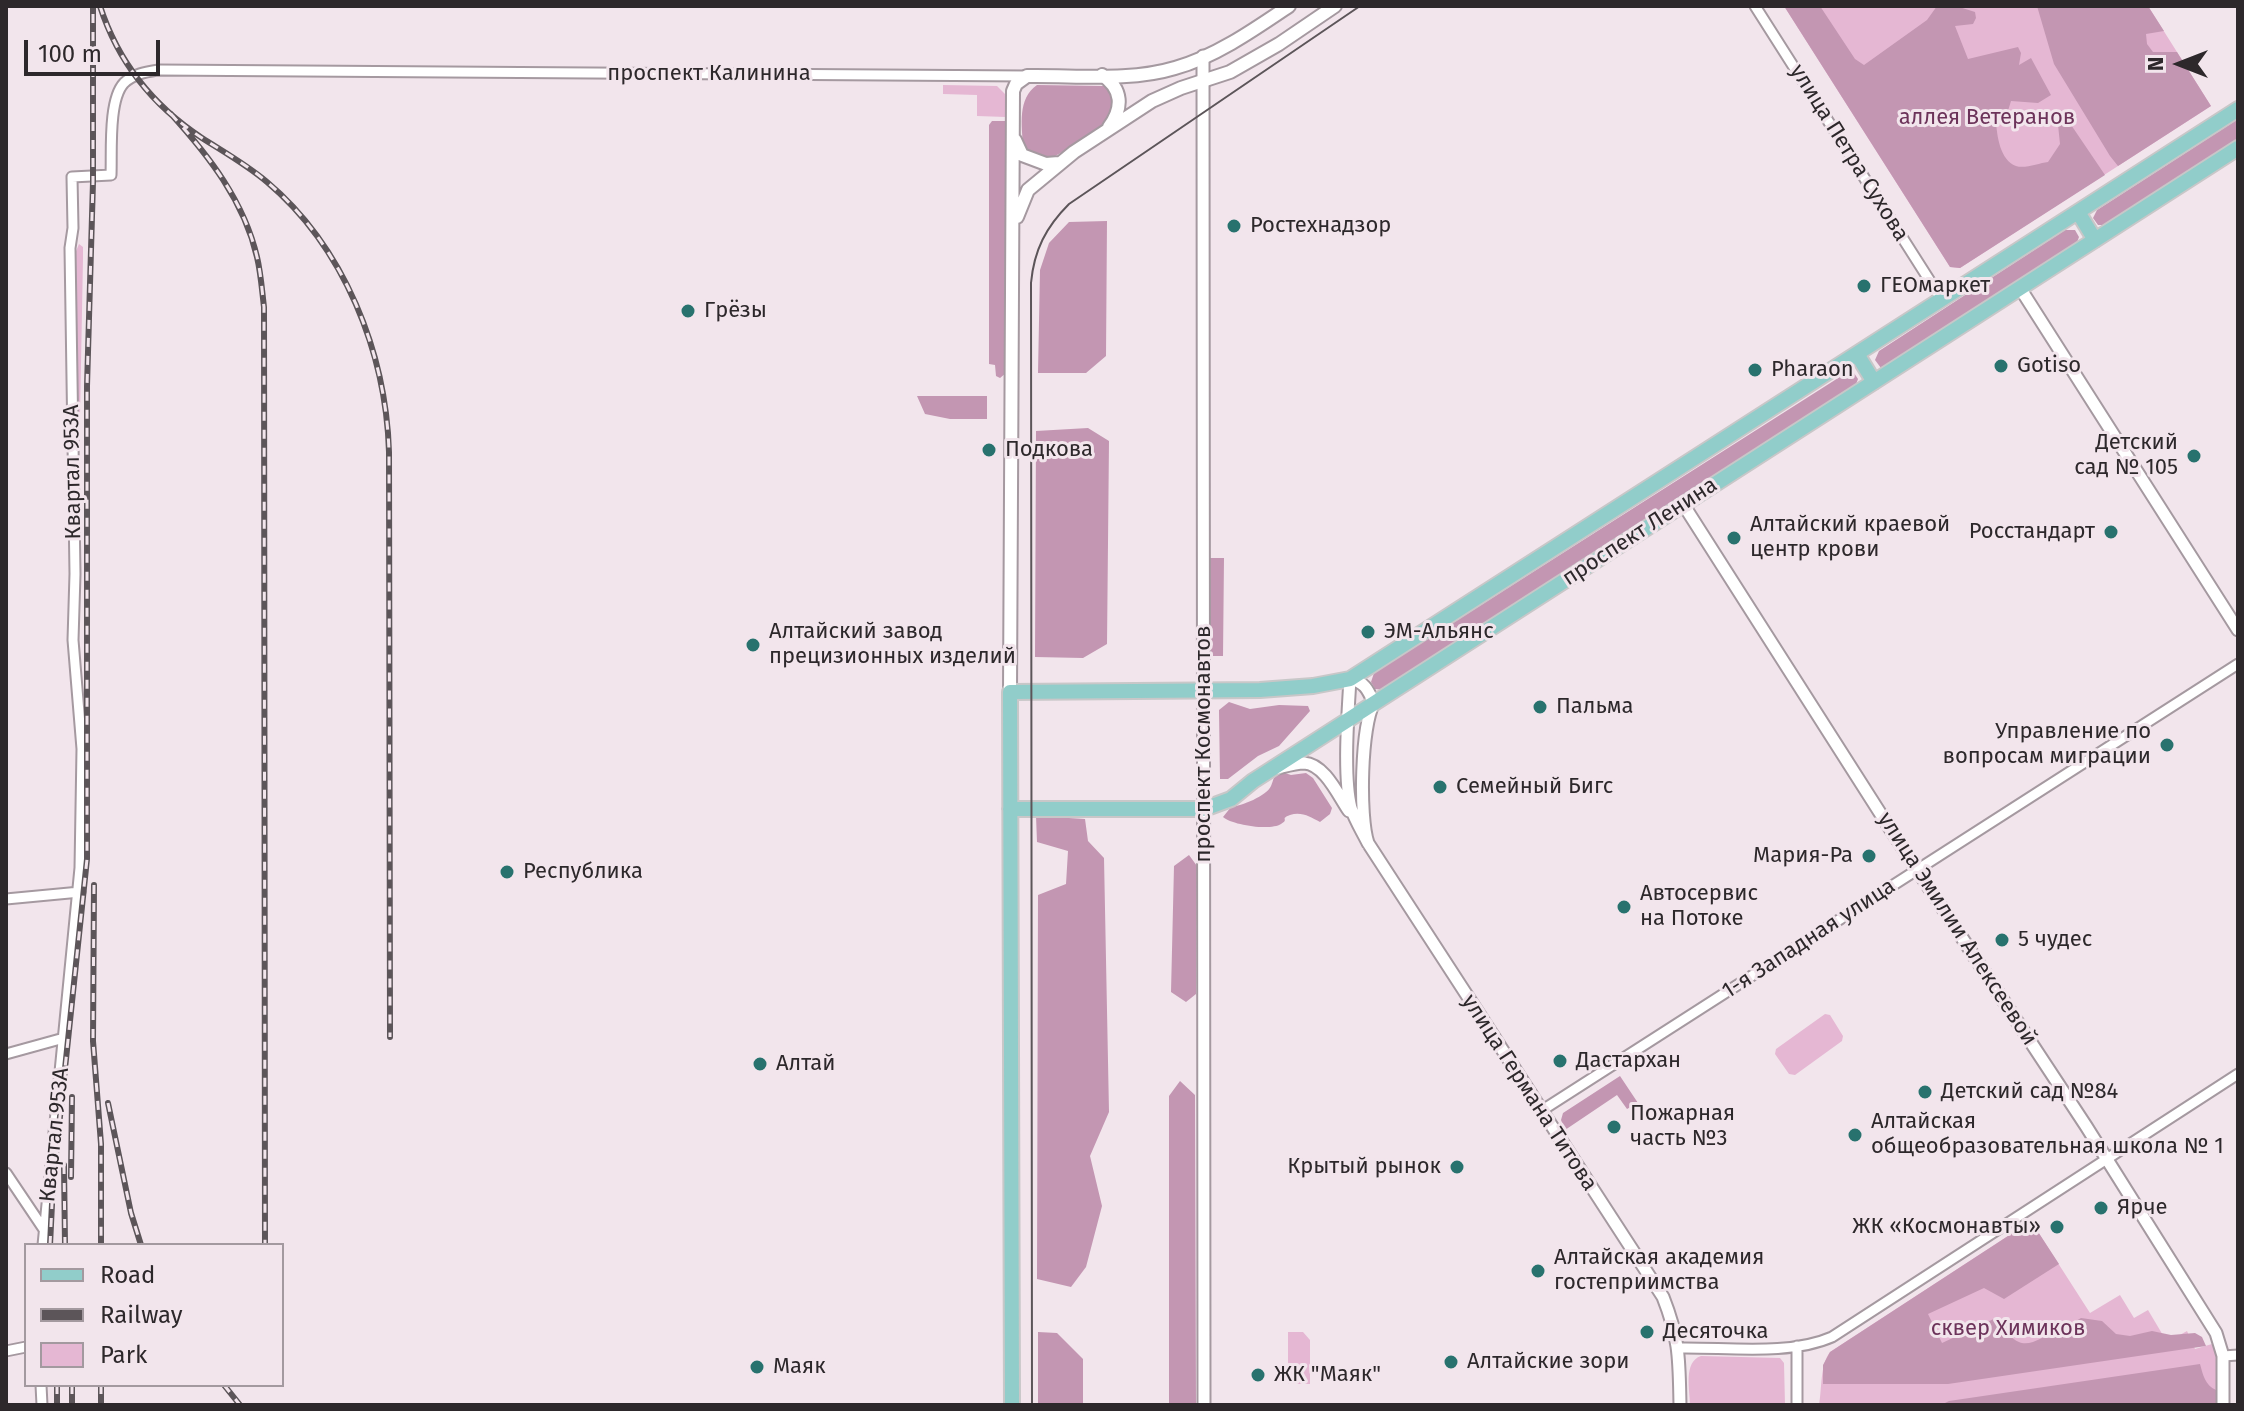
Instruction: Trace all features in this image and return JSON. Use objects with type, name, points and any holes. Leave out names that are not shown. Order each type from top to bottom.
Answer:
[{"type":"main road","name":"проспект Калинина","points":[[1027,76],[1152,73],[1181,66],[1265,23],[1289,6]]},
{"type":"main road","points":[[1011,248],[1018,208],[1028,190],[1059,163],[1166,94],[1230,72],[1335,6]]},
{"type":"main road","points":[[1265,23],[1279,44]]},
{"type":"main road","points":[[1102,75],[1115,85],[1120,100],[1114,120],[1104,133]]},
{"type":"main road","points":[[1012,1405],[1012,133],[1013,91],[1016,84],[1027,76]]},
{"type":"main road","name":"проспект Ленина","points":[[1010,692],[1313,686],[1350,679],[2238,109]]},
{"type":"main road","points":[[1012,133],[1022,155],[1046,164],[1059,163]]},
{"type":"main road","name":"проспект Ленина","points":[[1010,809],[1204,809],[1231,799],[1374,703],[2238,148]]},
{"type":"main road","points":[[2078,212],[2095,240]]},
{"type":"main road","points":[[1857,354],[1874,382]]},
{"type":"street","name":"улица Петра Сухова","points":[[1755,6],[1942,300]]},
{"type":"street","name":"проспект Космонавтов","points":[[1203,56],[1204,1405]]},
{"type":"street","name":"проспект Калинина","points":[[119,90],[133,76],[158,70],[1027,76]]},
{"type":"street","name":"Квартал 953А","points":[[43,1243],[80,892],[82,749],[73,640],[72,177],[111,175],[114,111],[119,90]]},
{"type":"street","points":[[2020,288],[2238,630]]},
{"type":"street","name":"улица Эмилии Алексеевой","points":[[1683,504],[2216,1333],[2223,1356],[2223,1405]]},
{"type":"street","name":"1-я Западная улица","points":[[1541,1111],[2238,664]]},
{"type":"street","points":[[1357,824],[1349,799],[1347,721],[1350,679],[1366,686],[1374,703],[1367,721],[1362,821],[1368,843]]},
{"type":"street","points":[[1269,771],[1303,763],[1316,767],[1357,824]]},
{"type":"street","name":"улица Германа Титова","points":[[1357,824],[1663,1297],[1675,1327],[1679,1348],[1680,1405]]},
{"type":"street","points":[[6,899],[80,892]]},
{"type":"street","name":"Квартал 953А","points":[[6,1054],[64,1038]]},
{"type":"street","points":[[1679,1348],[1797,1346],[1832,1337],[2238,1074]]},
{"type":"street","name":"Квартал 953А","points":[[6,1173],[45,1231]]},
{"type":"street","points":[[1797,1346],[1797,1405]]},
{"type":"street","points":[[2223,1356],[2238,1355]]},
{"type":"green space","name":"аллея Ветеранов","points":[[1784,6],[2148,6],[2211,106],[1960,268],[1950,267]]},
{"type":"green space","points":[[1784,6],[1820,6],[1855,59],[1864,65],[1927,20],[1937,6],[1956,6],[1975,12],[1973,24],[1955,26],[1968,59],[2018,47],[2021,53],[2019,65],[2031,58],[2051,95],[2038,103],[2011,101],[2007,114],[1996,121],[2006,159],[2020,167],[2048,162],[2060,144],[2057,115],[2061,110],[2105,175],[1960,268],[1950,267]]},
{"type":"green space","points":[[2037,6],[2148,6],[2164,31],[2146,34],[2147,44],[2153,52],[2177,52],[2211,106],[2118,166],[2054,64]]},
{"type":"green space","points":[[943,85],[997,86],[1005,94],[1006,117],[977,116],[977,95],[943,94]]},
{"type":"green space","points":[[1037,85],[1104,86],[1113,94],[1111,110],[1104,124],[1093,133],[1050,159],[1030,154],[1023,147],[1022,113],[1026,98]]},
{"type":"green space","points":[[2238,119],[2238,140],[2107,225],[2098,225],[2093,218],[2097,210]]},
{"type":"green space","points":[[992,121],[1006,121],[1006,373],[1000,378],[996,376],[995,365],[989,364],[989,125]]},
{"type":"green space","points":[[1107,221],[1106,356],[1086,373],[1038,373],[1040,270],[1049,243],[1069,222]]},
{"type":"green space","points":[[2065,230],[2075,230],[2079,237],[2076,245],[1890,366],[1881,368],[1875,360],[1879,351]]},
{"type":"green space","points":[[79,244],[83,247],[83,258],[80,417],[76,421],[74,256]]},
{"type":"green space","points":[[1846,373],[1854,373],[1858,379],[1855,387],[1384,690],[1375,689],[1371,682],[1374,673]]},
{"type":"green space","points":[[917,396],[987,396],[987,419],[950,419],[925,414]]},
{"type":"green space","points":[[1088,428],[1109,441],[1107,644],[1083,658],[1035,657],[1036,431]]},
{"type":"green space","points":[[1209,558],[1224,558],[1223,656],[1208,656]]},
{"type":"green space","points":[[1229,702],[1250,709],[1279,705],[1308,706],[1310,711],[1279,746],[1258,756],[1228,779],[1220,779],[1219,710]]},
{"type":"green space","points":[[1282,772],[1291,775],[1306,773],[1313,778],[1332,808],[1330,814],[1320,822],[1306,815],[1294,814],[1285,817],[1281,824],[1269,827],[1242,825],[1223,817],[1231,807],[1247,803],[1269,790],[1275,777]]},
{"type":"green space","points":[[1036,816],[1085,819],[1088,841],[1104,858],[1109,1112],[1090,1156],[1102,1206],[1086,1267],[1071,1287],[1037,1279],[1038,895],[1066,884],[1068,851],[1037,842]]},
{"type":"green space","points":[[1189,855],[1197,866],[1196,994],[1186,1002],[1171,992],[1174,866]]},
{"type":"green space","points":[[1825,1014],[1830,1015],[1843,1036],[1842,1041],[1795,1075],[1789,1074],[1775,1054],[1776,1049]]},
{"type":"green space","points":[[1620,1076],[1638,1103],[1627,1109],[1617,1095],[1565,1130],[1561,1120],[1563,1113]]},
{"type":"green space","points":[[1180,1081],[1195,1095],[1196,1405],[1169,1405],[1169,1096]]},
{"type":"green space","name":"сквер Химиков","points":[[2031,1221],[2090,1313],[2120,1295],[2134,1318],[2148,1310],[2167,1342],[2187,1331],[2195,1349],[2212,1344],[2216,1354],[2216,1405],[1819,1405],[1823,1370],[1830,1352]]},
{"type":"green space","points":[[2031,1221],[2059,1264],[2004,1299],[1984,1288],[1928,1314],[1942,1343],[1998,1317],[2012,1338],[2026,1343],[2081,1318],[2102,1321],[2116,1334],[2130,1336],[2152,1331],[2171,1335],[2195,1333],[2202,1337],[2206,1346],[1948,1384],[1823,1384],[1823,1365],[1830,1352]]},
{"type":"green space","points":[[1038,1332],[1057,1333],[1083,1359],[1083,1405],[1038,1405]]},
{"type":"green space","points":[[1288,1332],[1303,1332],[1310,1340],[1310,1384],[1288,1384]]},
{"type":"green space","points":[[1701,1356],[1780,1358],[1784,1363],[1785,1405],[1690,1405],[1690,1370],[1695,1359]]},
{"type":"green space","points":[[2200,1364],[2203,1376],[2216,1390],[2216,1405],[1941,1405],[1949,1401]]},
{"type":"tram line","points":[[1032,1405],[1031,283],[1035,260],[1048,230],[1069,204],[1360,6]]},
{"type":"railway","points":[[50,1243],[53,1183],[87,859],[87,386],[93,182],[93,6]]},
{"type":"railway","points":[[100,6],[116,46],[152,96],[184,125],[267,182],[294,208],[318,238],[356,304],[380,377],[389,452],[390,1037]]},
{"type":"railway","points":[[171,114],[199,146],[234,198],[257,257],[264,307],[265,1243]]},
{"type":"railway","points":[[94,885],[93,1041],[101,1144],[101,1243]]},
{"type":"railway","points":[[71,1177],[72,1097]]},
{"type":"railway","points":[[108,1103],[140,1243]]},
{"type":"railway","points":[[64,1165],[65,1243]]},
{"type":"railway","points":[[57,1387],[57,1405]]},
{"type":"railway","points":[[72,1387],[72,1405]]},
{"type":"railway","points":[[101,1387],[101,1405]]},
{"type":"railway","points":[[226,1387],[240,1405]]},
{"type":"place","name":"Ростехнадзор","points":[[1234,226]]},
{"type":"place","name":"ГЕОмаркет","points":[[1864,286]]},
{"type":"place","name":"Грёзы","points":[[688,311]]},
{"type":"place","name":"Gotiso","points":[[2001,366]]},
{"type":"place","name":"Pharaon","points":[[1755,370]]},
{"type":"place","name":"Подкова","points":[[989,450]]},
{"type":"place","name":"Детский сад № 105","points":[[2194,456]]},
{"type":"place","name":"Росстандарт","points":[[2111,532]]},
{"type":"place","name":"Алтайский краевой центр крови","points":[[1734,538]]},
{"type":"place","name":"ЭМ-Альянс","points":[[1368,632]]},
{"type":"place","name":"Алтайский завод прецизионных изделий","points":[[753,645]]},
{"type":"place","name":"Пальма","points":[[1540,707]]},
{"type":"place","name":"Управление по вопросам миграции","points":[[2167,745]]},
{"type":"place","name":"Семейный Бигс","points":[[1440,787]]},
{"type":"place","name":"Мария-Ра","points":[[1869,856]]},
{"type":"place","name":"Республика","points":[[507,872]]},
{"type":"place","name":"Автосервис на Потоке","points":[[1624,907]]},
{"type":"place","name":"5 чудес","points":[[2002,940]]},
{"type":"place","name":"Дастархан","points":[[1560,1061]]},
{"type":"place","name":"Алтай","points":[[760,1064]]},
{"type":"place","name":"Детский сад №84","points":[[1925,1092]]},
{"type":"place","name":"Пожарная часть №3","points":[[1614,1127]]},
{"type":"place","name":"Алтайская общеобразовательная школа № 1","points":[[1855,1135]]},
{"type":"place","name":"Крытый рынок","points":[[1457,1167]]},
{"type":"place","name":"Ярче","points":[[2101,1208]]},
{"type":"place","name":"ЖК «Космонавты»","points":[[2057,1227]]},
{"type":"place","name":"Алтайская академия гостеприимства","points":[[1538,1271]]},
{"type":"place","name":"Десяточка","points":[[1647,1332]]},
{"type":"place","name":"Алтайские зори","points":[[1451,1362]]},
{"type":"place","name":"Маяк","points":[[757,1367]]},
{"type":"place","name":"ЖК \"Маяк\"","points":[[1258,1375]]}]
